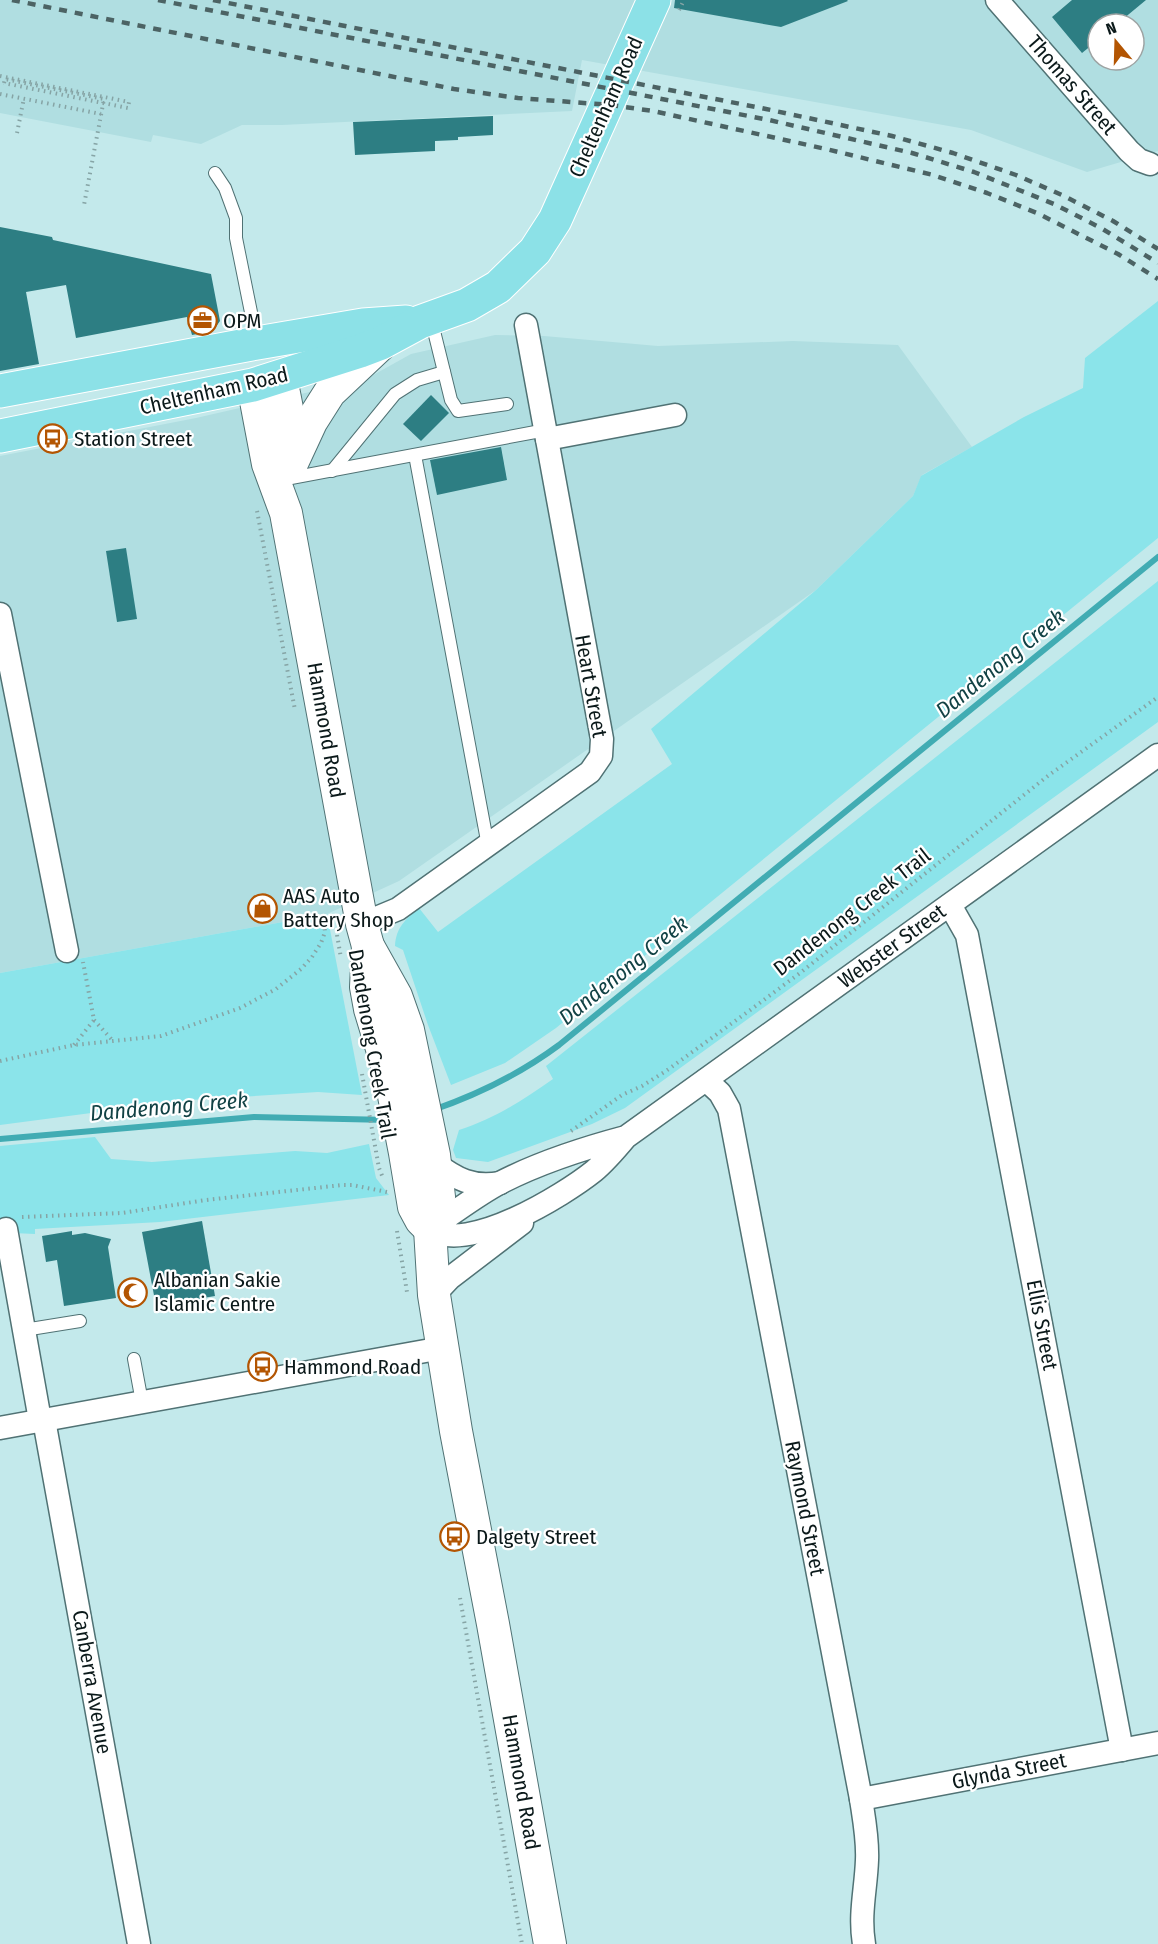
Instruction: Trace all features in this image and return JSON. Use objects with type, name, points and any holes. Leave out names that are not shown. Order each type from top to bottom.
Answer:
[{"type":"main road","name":"Cheltenham Road","points":[[0,436],[267,382],[343,358],[381,343],[426,321],[467,305],[498,287],[524,264],[540,244],[561,206],[654,0]]},
{"type":"main road","name":"Cheltenham Road","points":[[0,392],[257,343],[363,326],[426,321]]},
{"type":"main road","points":[[257,343],[267,382]]},
{"type":"main road","points":[[291,471],[311,422],[330,392],[381,343]]},
{"type":"main road","name":"Hammond Road","points":[[267,382],[290,424],[291,471],[286,513]]},
{"type":"main road","name":"Hammond Road","points":[[267,382],[268,464],[286,513],[357,944],[366,974],[368,999],[414,1160],[414,1208],[430,1229],[434,1295],[442,1348],[550,1944]]},
{"type":"street","name":"Thomas Street","points":[[998,0],[1133,155],[1150,164]]},
{"type":"street","name":"Heart Street","points":[[357,944],[394,912],[590,772],[599,760],[602,748],[526,325]]},
{"type":"street","points":[[547,434],[675,415]]},
{"type":"street","points":[[0,614],[67,951]]},
{"type":"street","name":"Webster Street","points":[[434,1295],[450,1278],[547,1203],[593,1172],[626,1137],[1158,755]]},
{"type":"street","name":"Ellis Street","points":[[950,905],[967,935],[1122,1750]]},
{"type":"street","name":"Raymond Street","points":[[706,1080],[725,1100],[729,1109],[861,1799],[867,1846],[861,1915],[864,1944]]},
{"type":"street","name":"Webster Street","points":[[430,1229],[500,1183],[531,1168],[584,1148],[626,1137]]},
{"type":"street","name":"Webster Street","points":[[414,1160],[468,1183],[483,1185],[500,1183]]},
{"type":"street","name":"Webster Street","points":[[430,1229],[446,1235],[487,1229],[524,1215],[547,1203]]},
{"type":"street","name":"Canberra Avenue","points":[[10,1223],[24,1330],[139,1944]]},
{"type":"street","points":[[0,1428],[442,1348]]},
{"type":"street","name":"Glynda Street","points":[[861,1799],[1158,1743]]},
{"type":"lane","points":[[215,173],[225,188],[235,213],[236,238],[257,343]]},
{"type":"lane","points":[[426,321],[451,400],[458,411],[507,404]]},
{"type":"lane","points":[[332,471],[395,393],[417,380],[444,372]]},
{"type":"lane","points":[[291,471],[332,471],[414,455],[547,434]]},
{"type":"lane","points":[[414,455],[488,846]]},
{"type":"lane","points":[[24,1330],[81,1321]]},
{"type":"lane","points":[[134,1359],[142,1402]]},
{"type":"path","points":[[0,76],[129,102],[128,108],[4,83],[4,78],[104,99],[101,114],[84,205]]},
{"type":"path","points":[[0,94],[101,114]]},
{"type":"path","points":[[17,133],[24,98]]},
{"type":"path","name":"Dandenong Creek Trail","points":[[566,1136],[572,1129],[622,1095],[666,1071],[753,1008],[1049,775],[1158,697]]},
{"type":"path","name":"Dandenong Creek Trail","points":[[0,1061],[74,1045],[161,1036],[240,1008],[276,989],[301,969],[312,957],[325,932],[324,920],[334,917],[357,944]]},
{"type":"path","points":[[67,951],[82,957],[94,1020],[114,1042]]},
{"type":"path","points":[[74,1045],[94,1020]]},
{"type":"path","name":"Dandenong Creek Trail","points":[[389,1071],[414,1160]]},
{"type":"path","points":[[10,1223],[122,1213],[206,1200],[342,1185],[392,1193]]},
{"type":"shaded area","points":[[0,0],[1158,0],[1158,151],[1087,172],[971,130],[582,60],[572,111],[242,125],[201,144],[153,135],[151,142],[0,113]]},
{"type":"shaded area","points":[[1158,301],[1158,538],[556,1028],[505,1063],[451,1085],[403,950],[395,946],[397,934],[406,920],[419,908],[438,932],[672,764],[651,729],[816,590],[913,496],[921,476],[1024,417],[1083,388],[1085,358]]},
{"type":"shaded area","points":[[495,335],[544,336],[658,346],[793,341],[898,345],[972,447],[922,475],[913,496],[816,590],[399,881],[327,914],[0,973],[0,456],[196,418],[366,379],[411,354]]},
{"type":"shaded area","points":[[1158,581],[1158,722],[625,1108],[592,1124],[488,1162],[456,1158],[453,1150],[459,1130],[508,1108],[553,1079],[546,1066]]},
{"type":"shaded area","points":[[327,914],[362,1095],[318,1092],[190,1100],[0,1125],[0,973]]},
{"type":"shaded area","points":[[95,1137],[111,1159],[152,1162],[295,1151],[327,1153],[369,1144],[376,1178],[389,1195],[160,1222],[35,1229],[35,1234],[13,1233],[0,1229],[0,1146]]},
{"type":"building","points":[[675,0],[848,1],[781,27],[674,8]]},
{"type":"building","points":[[1072,0],[1146,0],[1132,12],[1086,12],[1086,50],[1082,53],[1052,17]]},
{"type":"building","points":[[493,116],[493,135],[435,141],[435,151],[355,155],[353,122]]},
{"type":"building","points":[[0,227],[211,274],[220,321],[213,331],[192,335],[187,317],[76,338],[66,285],[26,292],[39,364],[0,371]]},
{"type":"building","points":[[431,395],[449,413],[421,441],[403,424]]},
{"type":"building","points":[[501,447],[507,480],[437,495],[430,460]]},
{"type":"building","points":[[126,548],[137,619],[117,622],[106,551]]},
{"type":"building","points":[[202,1221],[215,1296],[156,1306],[142,1232]]},
{"type":"building","points":[[72,1231],[72,1235],[85,1233],[111,1239],[108,1247],[116,1298],[64,1306],[57,1260],[46,1262],[42,1236]]},
{"type":"waterway","name":"Dandenong Creek","points":[[433,1110],[499,1082],[559,1045],[1158,557]]},
{"type":"waterway","name":"Dandenong Creek","points":[[0,1139],[254,1117],[389,1120]]},
{"type":"railway","points":[[12,0],[454,89],[518,98],[611,105],[653,111],[933,175],[1037,213],[1118,254],[1158,279]]},
{"type":"railway","points":[[158,0],[769,120],[912,153],[974,172],[1054,204],[1101,228],[1158,263]]},
{"type":"railway","points":[[213,0],[892,136],[953,153],[1016,175],[1113,221],[1158,249]]},
{"type":"place","name":"OPM","points":[[202,321]]},
{"type":"place","name":"Station Street","points":[[53,439]]},
{"type":"place","name":"AAS Auto Battery Shop","points":[[262,908]]},
{"type":"place","name":"Albanian Sakie Islamic Centre","points":[[133,1292]]},
{"type":"place","name":"Hammond Road","points":[[263,1367]]},
{"type":"place","name":"Dalgety Street","points":[[455,1537]]}]
